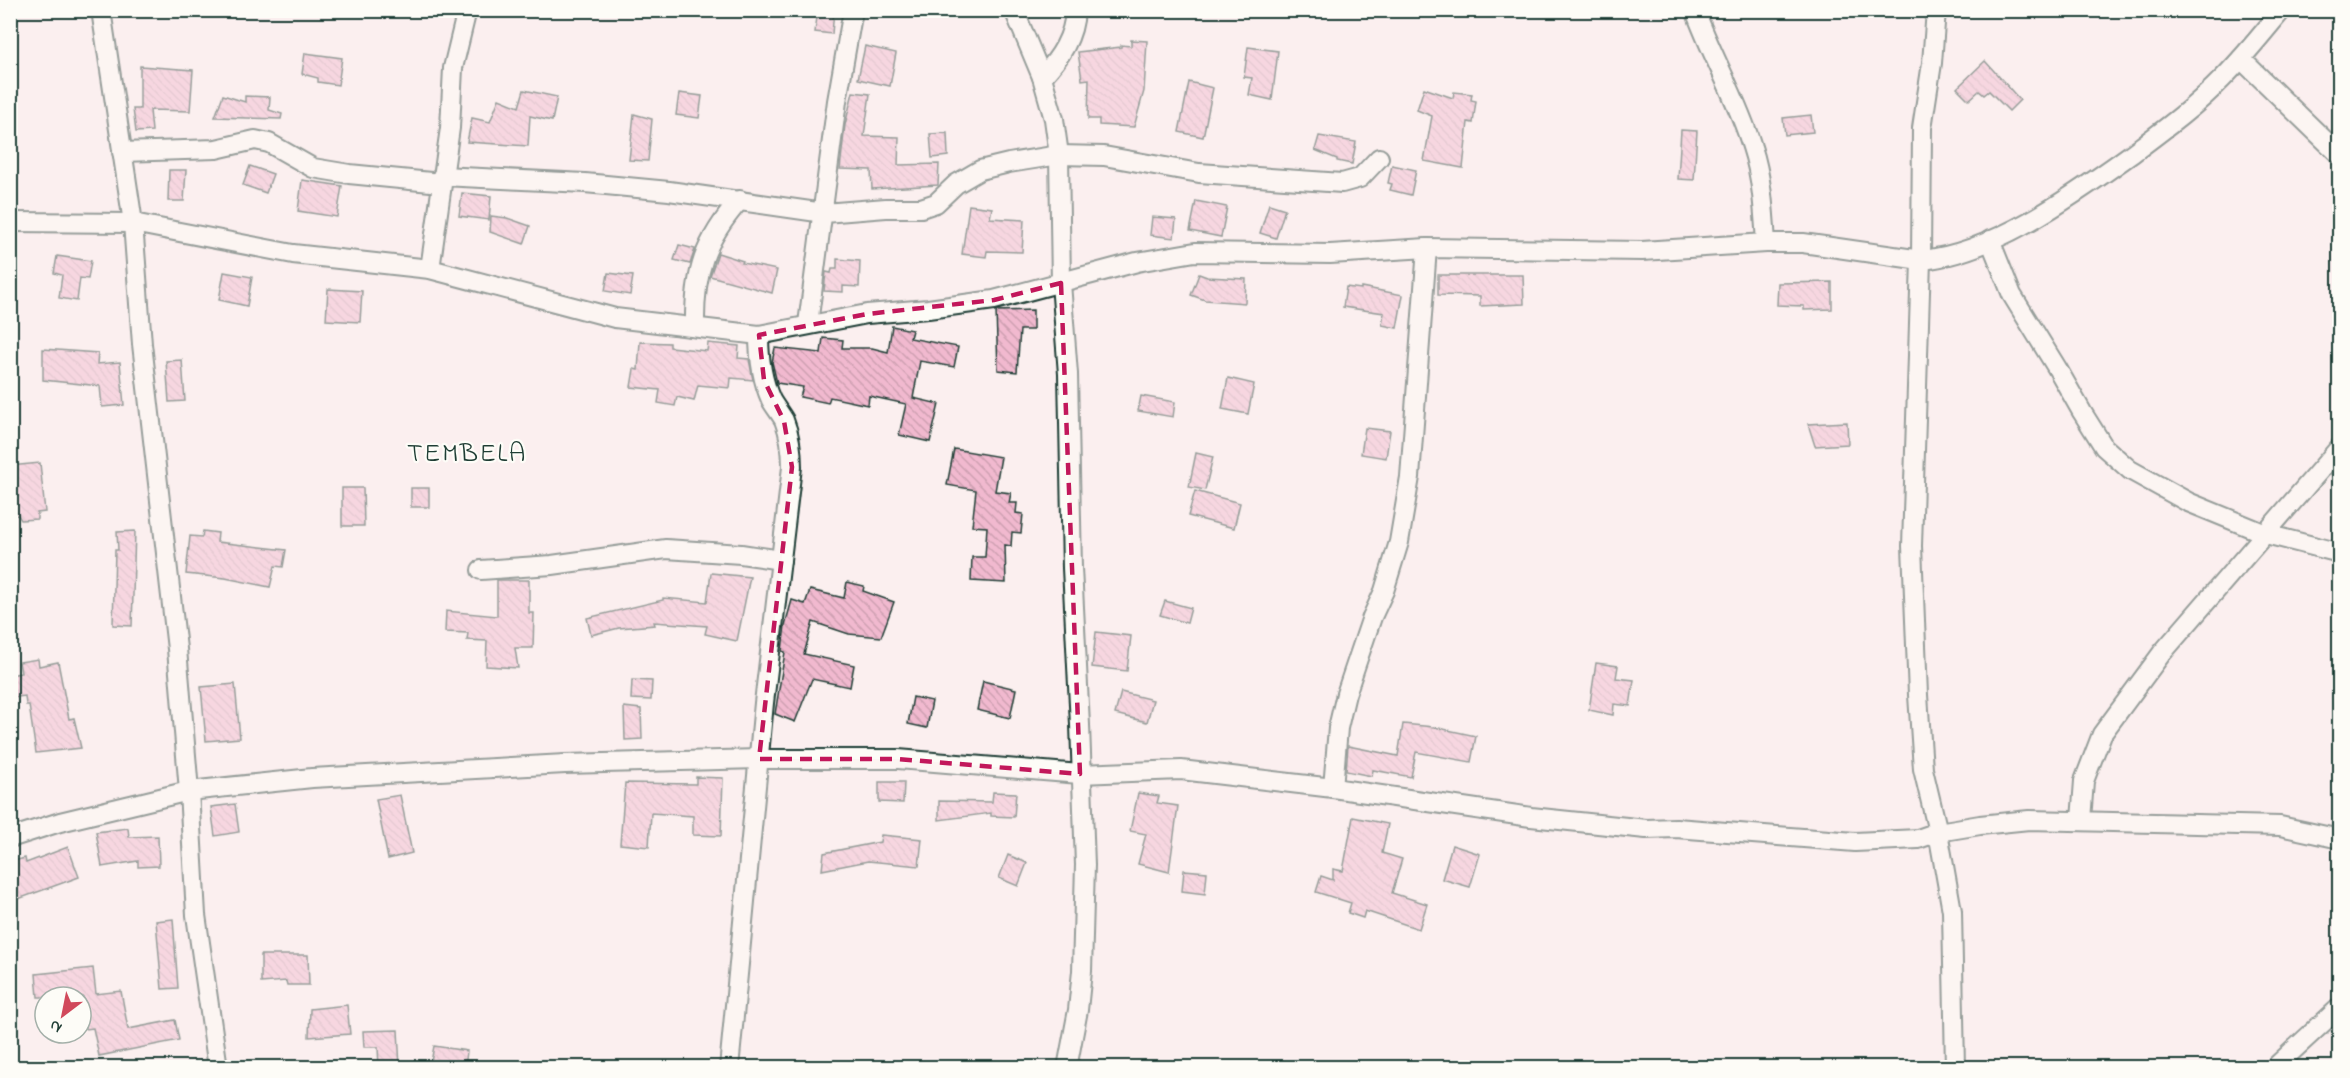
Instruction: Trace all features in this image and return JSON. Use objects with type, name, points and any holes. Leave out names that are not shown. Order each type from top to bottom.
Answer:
[{"type":"street","points":[[101,10],[133,223],[142,344],[177,649],[189,791],[196,915],[218,1068]]},
{"type":"street","points":[[430,269],[450,128],[453,68],[467,10]]},
{"type":"street","points":[[808,324],[837,102],[853,10]]},
{"type":"street","points":[[1014,10],[1042,77],[1054,119],[1059,156],[1061,283],[1068,385],[1072,568],[1085,865],[1085,925],[1078,1010],[1066,1068]]},
{"type":"street","points":[[1042,77],[1056,62],[1068,43],[1074,22],[1074,10]]},
{"type":"street","points":[[1695,10],[1704,36],[1741,114],[1753,150],[1766,243]]},
{"type":"street","points":[[1936,10],[1932,63],[1922,128],[1921,260],[1912,546],[1917,695],[1923,770],[1938,832],[1952,911],[1955,1068]]},
{"type":"street","points":[[10,222],[133,223],[293,254],[430,269],[615,318],[759,335],[867,314],[994,300],[1137,262],[1195,252],[1330,254],[1427,248],[1642,251],[1766,243],[1814,244],[1921,260],[1937,258],[1990,240],[2046,211],[2119,163],[2196,104],[2241,59],[2282,10]]},
{"type":"street","points":[[2241,59],[2340,155]]},
{"type":"street","points":[[122,152],[216,149],[255,140],[269,143],[313,168],[349,174],[442,180],[585,183],[740,200],[824,213],[886,208],[921,208],[936,203],[956,184],[980,170],[1009,163],[1059,156],[1104,156],[1199,173],[1342,183],[1360,178],[1379,158]]},
{"type":"street","points":[[695,326],[695,296],[702,260],[717,228],[740,200]]},
{"type":"street","points":[[1990,240],[2012,295],[2104,447],[2130,470],[2160,489],[2188,502],[2266,534],[2340,553]]},
{"type":"street","points":[[1333,788],[1338,728],[1346,694],[1399,542],[1410,477],[1427,248]]},
{"type":"street","points":[[729,1068],[759,759],[792,467],[792,446],[784,421],[771,399],[764,380],[759,353],[759,335]]},
{"type":"street","points":[[2081,820],[2084,781],[2102,734],[2162,653],[2340,447]]},
{"type":"street","points":[[481,570],[552,565],[666,549],[741,554],[781,560]]},
{"type":"street","points":[[10,838],[60,822],[189,791],[312,778],[565,764],[759,759],[898,759],[1080,774],[1181,770],[1333,788],[1531,817],[1646,829],[1676,828],[1855,842],[1918,839],[1938,832],[2029,820],[2280,826],[2340,839]]},
{"type":"street","points":[[2274,1068],[2340,1007]]},
{"type":"highlighted area","points":[[1061,283],[1080,774],[898,759],[759,759],[792,467],[784,421],[764,380],[759,335],[867,314],[994,300]]},
{"type":"building","points":[[818,10],[834,10],[832,34],[815,32]]},
{"type":"building","points":[[1131,40],[1147,41],[1144,91],[1134,127],[1099,125],[1099,119],[1088,119],[1089,79],[1082,80],[1078,52],[1121,47],[1121,45],[1131,46]]},
{"type":"building","points":[[865,46],[896,53],[890,86],[858,79]]},
{"type":"building","points":[[1248,47],[1278,51],[1272,100],[1249,95],[1252,78],[1244,77]]},
{"type":"building","points":[[305,53],[342,58],[338,85],[318,82],[318,78],[302,74]]},
{"type":"building","points":[[1985,61],[2020,100],[2009,111],[1989,91],[1984,95],[1979,91],[1969,100],[1957,88]]},
{"type":"building","points":[[140,66],[193,70],[190,111],[150,110],[152,131],[136,132],[133,109],[140,109]]},
{"type":"building","points":[[1189,82],[1213,88],[1203,137],[1179,132]]},
{"type":"building","points":[[1424,88],[1453,98],[1454,92],[1472,94],[1471,100],[1476,101],[1473,123],[1468,122],[1463,168],[1424,161],[1432,116],[1417,110]]},
{"type":"building","points":[[524,90],[557,97],[552,121],[530,116],[528,146],[467,142],[472,118],[490,122],[499,99],[519,107]]},
{"type":"building","points":[[853,92],[870,94],[864,136],[899,137],[898,165],[939,164],[938,185],[872,189],[871,170],[840,169],[845,125]]},
{"type":"building","points":[[679,93],[702,96],[699,118],[676,115]]},
{"type":"building","points":[[223,95],[245,102],[245,96],[270,97],[269,110],[282,114],[281,119],[215,117]]},
{"type":"building","points":[[634,114],[652,119],[648,161],[629,160]]},
{"type":"building","points":[[1811,115],[1813,132],[1785,135],[1783,118]]},
{"type":"building","points":[[1681,130],[1697,131],[1694,180],[1678,179]]},
{"type":"building","points":[[947,133],[948,156],[932,158],[930,134]]},
{"type":"building","points":[[1319,136],[1356,142],[1352,164],[1337,161],[1315,150]]},
{"type":"building","points":[[1392,165],[1416,170],[1411,195],[1390,190],[1392,184],[1388,183]]},
{"type":"building","points":[[250,166],[273,174],[266,193],[243,185]]},
{"type":"building","points":[[169,170],[186,170],[184,201],[168,201]]},
{"type":"building","points":[[302,180],[342,186],[337,217],[298,211]]},
{"type":"building","points":[[462,193],[491,196],[489,220],[459,216]]},
{"type":"building","points":[[1196,201],[1227,207],[1221,237],[1190,231]]},
{"type":"building","points":[[1269,204],[1285,209],[1276,238],[1260,233]]},
{"type":"building","points":[[969,205],[992,208],[990,218],[1024,220],[1022,252],[987,251],[986,257],[962,254]]},
{"type":"building","points":[[491,216],[507,218],[530,226],[524,244],[490,232]]},
{"type":"building","points":[[1152,217],[1176,219],[1174,238],[1150,235]]},
{"type":"building","points":[[679,245],[695,249],[690,264],[674,260]]},
{"type":"building","points":[[718,253],[743,261],[742,263],[777,270],[772,293],[710,276]]},
{"type":"building","points":[[57,256],[91,261],[88,279],[80,278],[77,301],[59,298],[62,275],[54,273]]},
{"type":"building","points":[[837,259],[860,261],[859,287],[843,286],[843,292],[824,291],[826,272],[831,273],[832,269],[837,269]]},
{"type":"building","points":[[224,272],[252,277],[247,306],[219,300]]},
{"type":"building","points":[[608,273],[633,276],[630,295],[605,291]]},
{"type":"building","points":[[1199,274],[1207,277],[1246,279],[1245,303],[1205,300],[1191,295]]},
{"type":"building","points":[[1438,275],[1523,275],[1524,304],[1480,306],[1480,296],[1438,295]]},
{"type":"building","points":[[1832,282],[1832,309],[1804,310],[1804,306],[1777,305],[1778,283]]},
{"type":"building","points":[[1346,287],[1361,289],[1361,287],[1403,295],[1397,328],[1382,325],[1384,313],[1343,307]]},
{"type":"building","points":[[328,289],[362,291],[360,322],[326,320]]},
{"type":"building","points":[[1033,310],[1033,330],[1020,330],[1017,372],[998,370],[996,311]]},
{"type":"building","points":[[892,326],[912,330],[910,338],[958,347],[954,367],[920,361],[913,398],[939,404],[930,442],[899,435],[906,404],[869,396],[868,405],[830,397],[828,403],[800,397],[803,387],[777,383],[772,362],[775,348],[821,353],[823,338],[843,340],[842,348],[872,348],[888,352]]},
{"type":"building","points":[[640,342],[670,343],[670,347],[707,351],[708,343],[739,346],[738,358],[749,359],[753,380],[731,378],[730,388],[698,385],[694,401],[677,397],[675,406],[658,403],[660,390],[631,387],[634,369],[638,370]]},
{"type":"building","points":[[43,349],[98,353],[97,364],[120,362],[124,405],[102,407],[100,386],[43,380]]},
{"type":"building","points":[[182,360],[185,401],[169,402],[166,361]]},
{"type":"building","points":[[1228,378],[1254,384],[1248,414],[1222,409]]},
{"type":"building","points":[[1141,396],[1175,402],[1173,417],[1138,411]]},
{"type":"building","points":[[1847,422],[1848,444],[1815,446],[1808,424]]},
{"type":"building","points":[[1365,428],[1390,431],[1386,458],[1361,454]]},
{"type":"building","points":[[954,449],[1001,457],[995,491],[1011,493],[1009,503],[1017,503],[1016,513],[1023,514],[1021,533],[1012,532],[1011,546],[1005,545],[1006,583],[971,581],[972,557],[985,557],[987,527],[972,526],[976,490],[947,485]]},
{"type":"building","points":[[1196,453],[1213,457],[1205,490],[1189,487]]},
{"type":"building","points":[[40,463],[45,512],[37,513],[37,519],[21,520],[18,515],[10,516],[10,466]]},
{"type":"building","points":[[342,488],[363,488],[364,526],[342,526]]},
{"type":"building","points":[[411,488],[429,488],[429,507],[411,507]]},
{"type":"building","points":[[1195,491],[1240,503],[1234,528],[1188,516]]},
{"type":"building","points":[[135,531],[132,626],[113,625],[117,532]]},
{"type":"building","points":[[203,531],[218,533],[217,542],[286,550],[283,567],[275,566],[270,587],[225,578],[186,574],[190,536],[202,537]]},
{"type":"building","points":[[711,573],[750,577],[737,641],[705,634],[707,626],[654,622],[655,625],[619,628],[591,635],[587,618],[663,600],[663,598],[707,602]]},
{"type":"building","points":[[497,580],[529,580],[529,613],[534,613],[533,648],[515,648],[518,668],[486,666],[487,641],[467,640],[468,633],[445,632],[446,611],[497,616]]},
{"type":"building","points":[[847,582],[864,586],[863,591],[894,602],[881,637],[849,634],[813,622],[804,654],[854,665],[850,687],[812,679],[795,722],[775,714],[785,652],[782,651],[785,625],[792,600],[805,604],[810,590],[844,598]]},
{"type":"building","points":[[1165,601],[1191,608],[1187,623],[1160,615]]},
{"type":"building","points":[[1096,632],[1131,636],[1127,671],[1092,667]]},
{"type":"building","points":[[38,659],[39,666],[58,662],[69,719],[74,718],[81,748],[36,753],[29,705],[26,705],[25,696],[10,698],[10,675],[21,673],[19,662]]},
{"type":"building","points":[[1596,663],[1618,666],[1616,678],[1634,680],[1630,706],[1614,704],[1613,715],[1589,710]]},
{"type":"building","points":[[632,680],[652,681],[651,700],[631,699]]},
{"type":"building","points":[[983,681],[1016,689],[1010,718],[977,710]]},
{"type":"building","points":[[235,684],[240,738],[206,741],[201,687]]},
{"type":"building","points":[[1121,692],[1153,700],[1147,722],[1115,714]]},
{"type":"building","points":[[913,697],[932,701],[927,728],[908,724]]},
{"type":"building","points":[[624,707],[641,709],[642,739],[625,740]]},
{"type":"building","points":[[1403,724],[1434,727],[1476,736],[1471,762],[1416,752],[1411,777],[1373,770],[1372,776],[1346,771],[1348,746],[1398,756]]},
{"type":"building","points":[[696,777],[723,778],[721,836],[693,835],[693,816],[651,813],[649,847],[620,844],[625,783],[696,784]]},
{"type":"building","points":[[879,782],[904,782],[903,803],[879,802]]},
{"type":"building","points":[[993,792],[1016,793],[1014,817],[991,816],[991,813],[939,820],[939,801],[992,802]]},
{"type":"building","points":[[1138,793],[1159,796],[1157,803],[1178,806],[1169,872],[1138,864],[1146,834],[1130,831]]},
{"type":"building","points":[[400,795],[412,853],[388,859],[376,799]]},
{"type":"building","points":[[235,804],[239,832],[215,836],[211,807]]},
{"type":"building","points":[[1353,817],[1388,824],[1382,853],[1402,859],[1392,893],[1427,904],[1419,929],[1365,911],[1363,918],[1348,913],[1351,903],[1316,892],[1321,876],[1333,880],[1333,869],[1343,871]]},
{"type":"building","points":[[128,828],[129,837],[158,836],[159,866],[138,867],[138,861],[102,867],[96,832]]},
{"type":"building","points":[[881,835],[922,839],[919,866],[868,861],[822,870],[824,853],[880,842]]},
{"type":"building","points":[[1452,845],[1480,854],[1470,887],[1442,879]]},
{"type":"building","points":[[68,847],[79,877],[10,902],[10,862],[25,858],[26,863]]},
{"type":"building","points":[[1008,855],[1027,863],[1018,886],[999,878]]},
{"type":"building","points":[[1184,870],[1207,872],[1205,894],[1182,891]]},
{"type":"building","points":[[173,919],[178,988],[162,989],[156,921]]},
{"type":"building","points":[[261,955],[308,955],[309,985],[287,985],[286,981],[261,983]]},
{"type":"building","points":[[93,968],[96,994],[121,991],[128,1029],[175,1020],[179,1040],[99,1056],[93,1028],[93,985],[37,985],[36,974]]},
{"type":"building","points":[[347,1005],[350,1034],[309,1037],[310,1009]]},
{"type":"building","points":[[398,1030],[400,1068],[379,1068],[378,1047],[364,1047],[363,1031]]},
{"type":"building","points":[[434,1046],[467,1051],[465,1068],[431,1062]]},
{"type":"district","name":"TEMBELA","points":[[467,452]]}]
